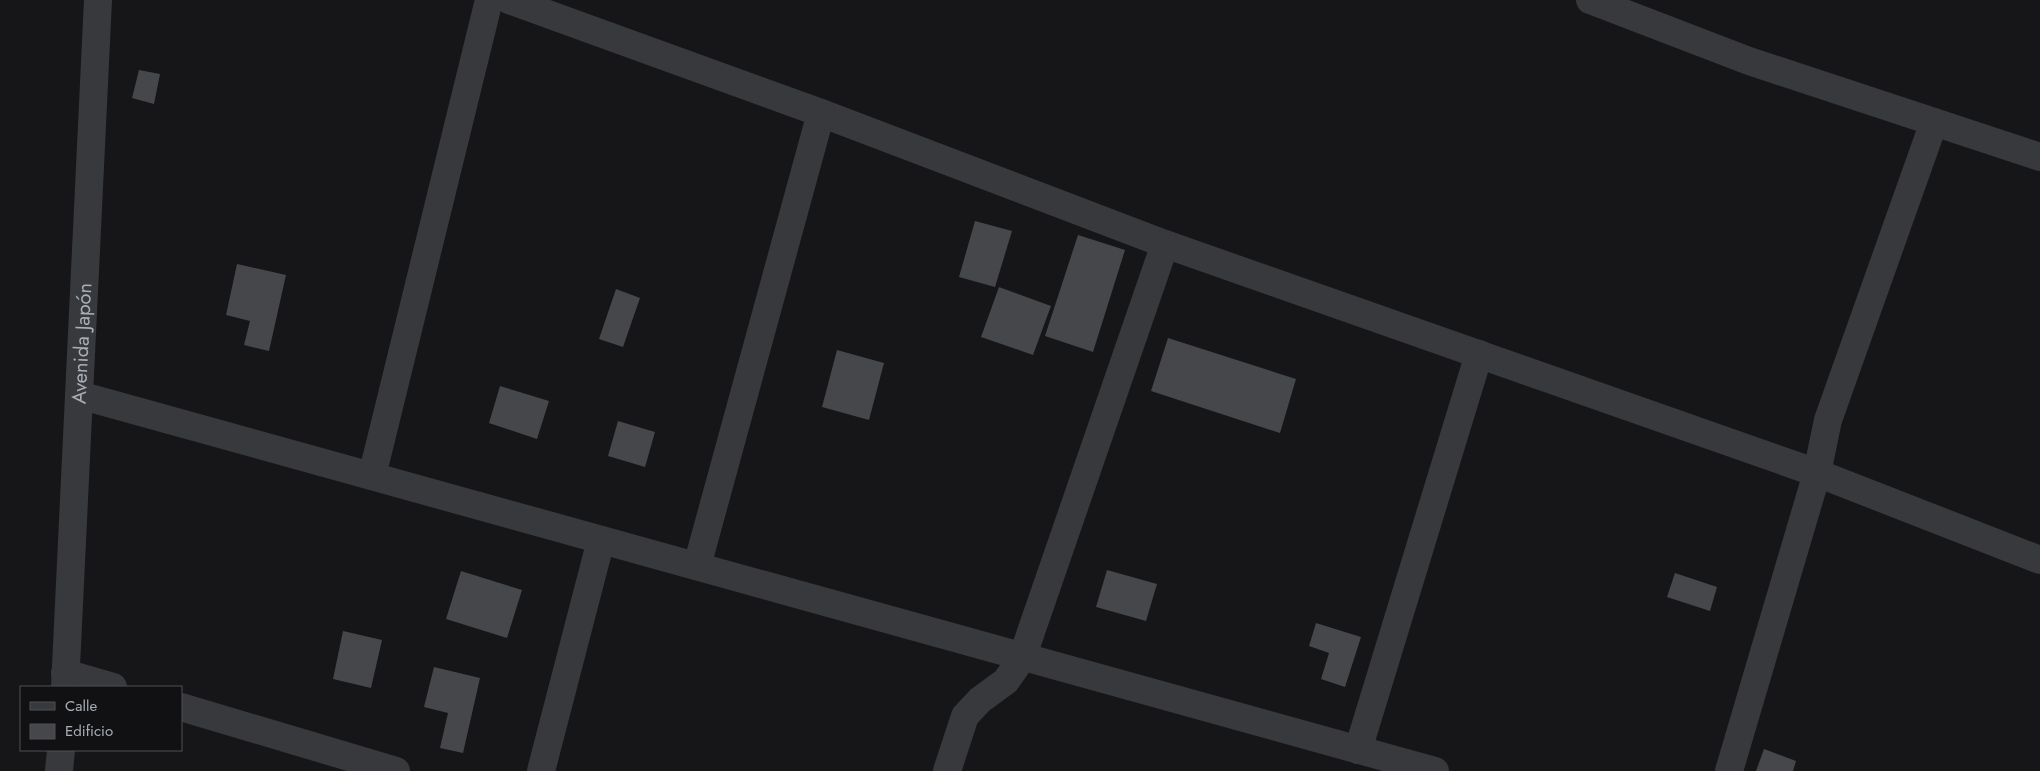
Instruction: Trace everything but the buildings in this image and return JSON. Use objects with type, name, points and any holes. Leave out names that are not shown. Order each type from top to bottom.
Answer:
[{"type":"street","name":"Avenida Japón","points":[[65,680],[98,0]]},
{"type":"street","points":[[372,476],[489,0]]},
{"type":"street","points":[[509,0],[822,113],[1165,244],[1817,474],[2040,560]]},
{"type":"street","points":[[1590,0],[1749,60],[2040,157]]},
{"type":"street","points":[[697,566],[822,113]]},
{"type":"street","points":[[1729,771],[1817,474],[1828,420],[1890,240],[1934,122]]},
{"type":"street","points":[[947,771],[965,716],[980,700],[1006,681],[1022,658],[1165,244]]},
{"type":"street","points":[[1358,750],[1479,354]]},
{"type":"street","points":[[79,394],[1022,658],[1435,771]]},
{"type":"street","points":[[541,771],[601,540]]},
{"type":"street","points":[[65,680],[106,686]]},
{"type":"street","points":[[182,707],[396,771]]},
{"type":"street","points":[[59,771],[61,751]]}]
